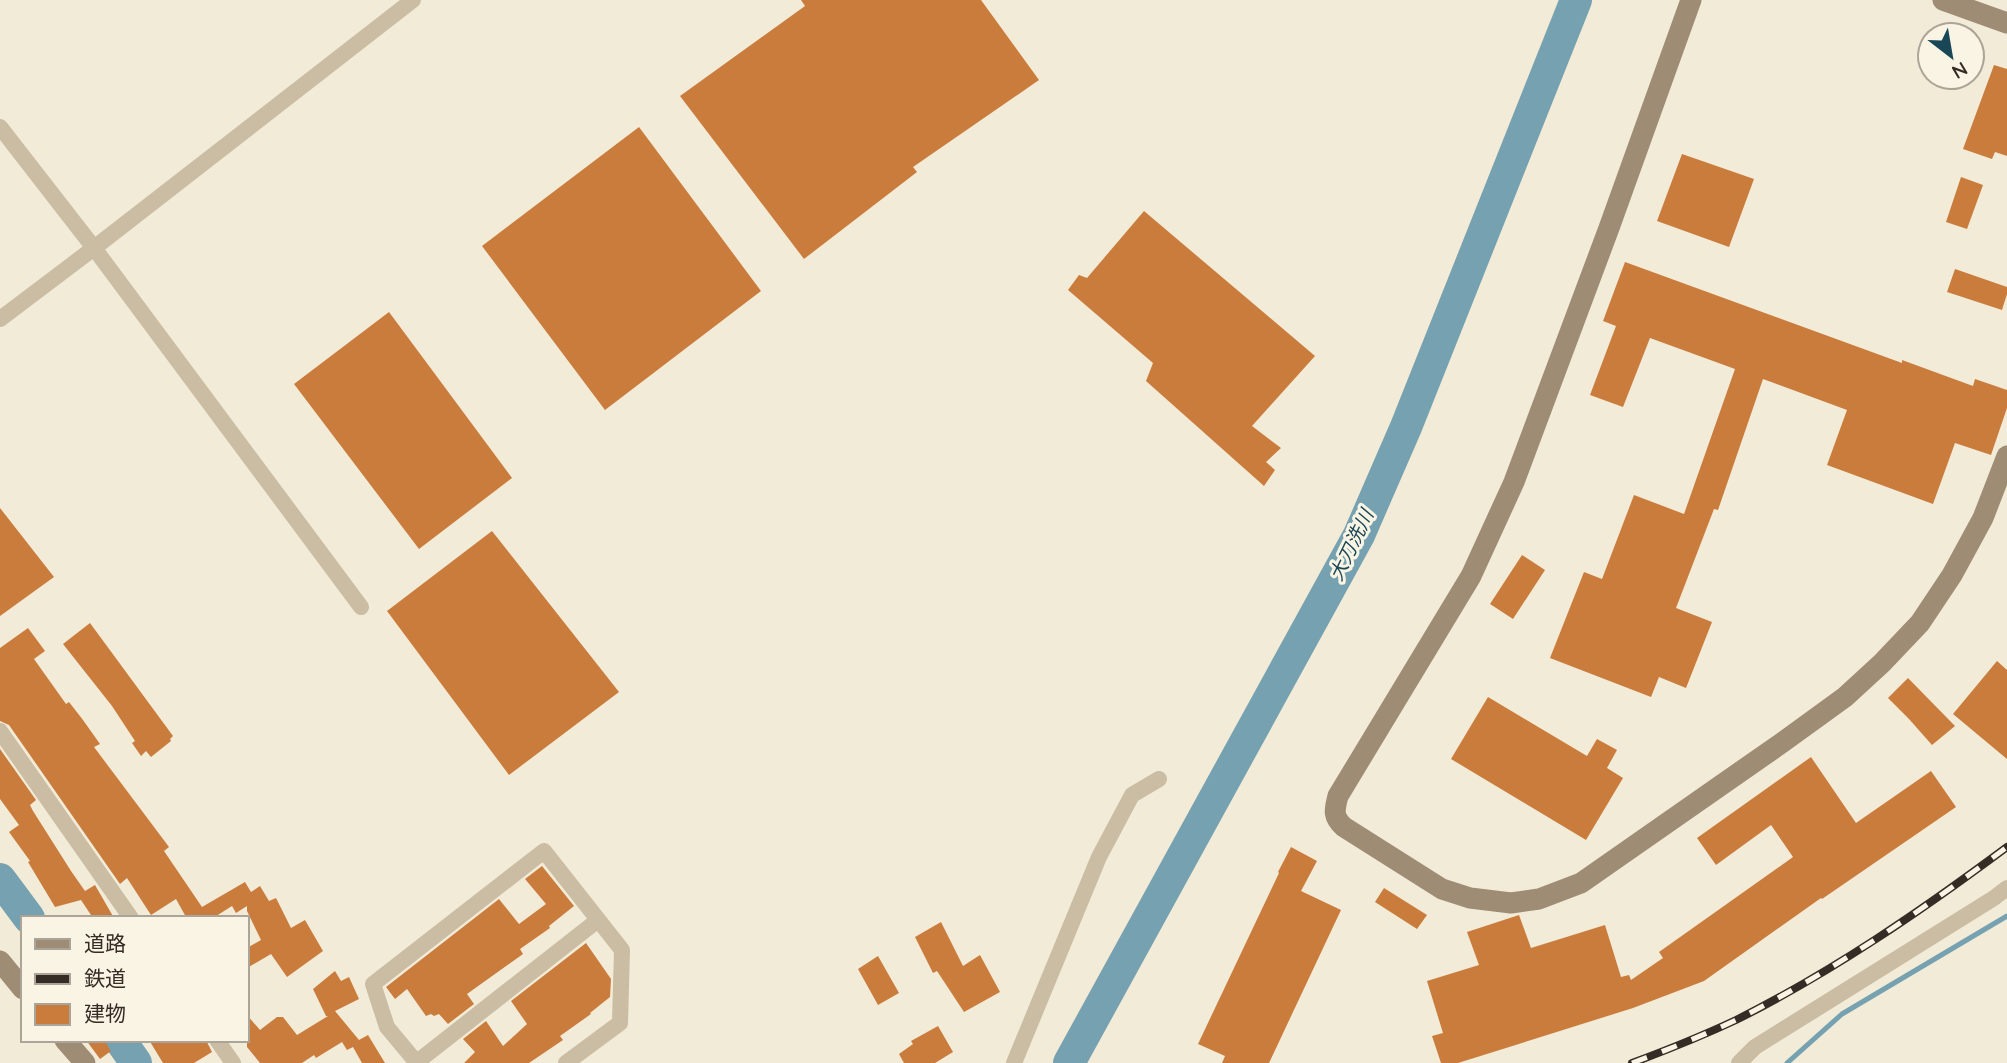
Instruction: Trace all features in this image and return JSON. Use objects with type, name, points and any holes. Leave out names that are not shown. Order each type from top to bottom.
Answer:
[{"type":"street","points":[[0,318],[413,0]]},
{"type":"street","points":[[1690,0],[1590,280],[1514,482],[1471,576],[1338,796],[1334,808],[1336,820],[1442,889],[1470,898],[1511,903],[1539,899],[1581,883],[1794,734],[1844,697],[1882,663],[1920,623],[1952,575],[1983,518],[2007,456]]},
{"type":"street","points":[[1943,0],[2007,23]]},
{"type":"street","points":[[0,127],[94,248],[361,607]]},
{"type":"street","points":[[0,730],[130,916]]},
{"type":"street","points":[[1014,1063],[1099,857],[1132,794],[1159,779]]},
{"type":"street","points":[[566,1063],[620,1023],[622,950],[544,851],[373,984],[387,1027],[417,1062],[598,920]]},
{"type":"street","points":[[1739,1063],[1755,1047],[2007,888]]},
{"type":"street","points":[[0,961],[21,987]]},
{"type":"street","points":[[67,1042],[85,1063]]},
{"type":"street","points":[[218,1042],[233,1063]]},
{"type":"building","points":[[801,0],[981,0],[1039,80],[913,167],[917,172],[804,259],[680,96],[805,6]]},
{"type":"building","points":[[1994,65],[2007,69],[2007,156],[1995,152],[1992,159],[1963,149]]},
{"type":"building","points":[[639,127],[761,291],[605,410],[482,246]]},
{"type":"building","points":[[1682,154],[1754,179],[1729,247],[1657,221]]},
{"type":"building","points":[[1961,177],[1983,185],[1967,229],[1946,222]]},
{"type":"building","points":[[1144,211],[1315,356],[1252,426],[1281,448],[1266,462],[1275,470],[1264,486],[1146,381],[1153,363],[1068,290],[1079,275],[1087,278]]},
{"type":"building","points":[[1625,262],[1902,363],[1902,360],[1973,386],[1975,379],[2007,390],[2007,408],[1991,455],[1955,443],[1933,504],[1827,465],[1847,410],[1763,379],[1718,510],[1714,509],[1676,608],[1712,622],[1686,688],[1659,677],[1651,697],[1550,658],[1584,572],[1602,579],[1634,495],[1684,514],[1735,369],[1650,338],[1623,407],[1590,395],[1616,326],[1603,321]]},
{"type":"building","points":[[1955,269],[2007,287],[2002,310],[1947,292]]},
{"type":"building","points":[[389,312],[512,478],[419,549],[294,384]]},
{"type":"building","points":[[0,508],[54,577],[0,616]]},
{"type":"building","points":[[492,531],[619,692],[509,775],[387,611]]},
{"type":"building","points":[[1522,555],[1545,570],[1513,619],[1490,604]]},
{"type":"building","points":[[90,623],[173,736],[171,741],[151,757],[146,751],[141,756],[132,743],[135,741],[112,706],[63,644]]},
{"type":"building","points":[[28,628],[45,651],[34,659],[66,704],[69,702],[100,744],[94,747],[169,847],[164,851],[202,907],[245,882],[251,892],[260,886],[269,901],[276,898],[291,928],[305,920],[323,951],[287,977],[271,954],[248,967],[248,947],[261,940],[247,906],[236,913],[232,906],[216,916],[185,916],[176,899],[151,915],[127,878],[120,884],[9,725],[0,721],[0,648]]},
{"type":"building","points":[[1997,661],[2007,670],[2007,759],[1953,714]]},
{"type":"building","points":[[1908,678],[1955,726],[1932,745],[1888,698]]},
{"type":"building","points":[[1488,697],[1587,756],[1597,739],[1617,750],[1607,768],[1623,778],[1586,840],[1451,759]]},
{"type":"building","points":[[0,749],[36,800],[30,805],[71,871],[85,891],[95,885],[113,916],[92,916],[81,900],[55,907],[28,862],[30,861],[9,832],[19,825],[0,799]]},
{"type":"building","points":[[1811,757],[1856,823],[1931,771],[1956,807],[1704,981],[1633,1008],[1458,1063],[1441,1063],[1432,1036],[1443,1033],[1427,981],[1479,965],[1467,932],[1519,915],[1531,948],[1605,925],[1621,977],[1629,975],[1631,980],[1663,958],[1659,952],[1793,857],[1771,825],[1716,865],[1697,838]]},
{"type":"building","points":[[1291,847],[1317,861],[1301,891],[1341,910],[1269,1063],[1222,1063],[1225,1056],[1198,1044]]},
{"type":"building","points":[[542,866],[574,906],[549,926],[550,928],[520,949],[523,954],[467,994],[474,1004],[448,1024],[439,1014],[426,1016],[407,989],[395,999],[386,987],[499,899],[519,924],[546,904],[525,879]]},
{"type":"building","points":[[1384,888],[1427,915],[1417,929],[1375,902]]},
{"type":"building","points":[[941,922],[963,966],[980,955],[1000,992],[964,1012],[937,971],[933,973],[915,937]]},
{"type":"building","points":[[586,943],[611,979],[610,997],[560,1036],[563,1040],[529,1063],[464,1063],[475,1052],[463,1039],[486,1021],[503,1046],[527,1024],[511,1001]]},
{"type":"building","points":[[878,956],[899,993],[878,1005],[858,969]]},
{"type":"building","points":[[335,971],[341,981],[349,977],[359,999],[335,1011],[359,1040],[368,1035],[385,1063],[362,1063],[353,1047],[347,1050],[342,1042],[302,1063],[260,1063],[247,1047],[248,1016],[260,1030],[277,1017],[283,1017],[297,1035],[328,1016],[313,989]]},
{"type":"building","points":[[938,1026],[953,1052],[935,1063],[904,1063],[899,1054],[913,1044],[911,1041]]},
{"type":"building","points":[[87,1042],[105,1042],[111,1051],[100,1059]]},
{"type":"building","points":[[150,1042],[207,1042],[212,1052],[194,1063],[163,1063]]},
{"type":"waterway","name":"大刀洗川","points":[[1069,1063],[1359,535],[1406,427],[1576,0]]},
{"type":"waterway","points":[[0,879],[28,916]]},
{"type":"waterway","points":[[1787,1063],[1842,1014],[2007,916]]},
{"type":"waterway","points":[[121,1042],[136,1063]]},
{"type":"railway","points":[[1632,1063],[1736,1020],[1807,982],[1909,917],[2007,847]]}]
